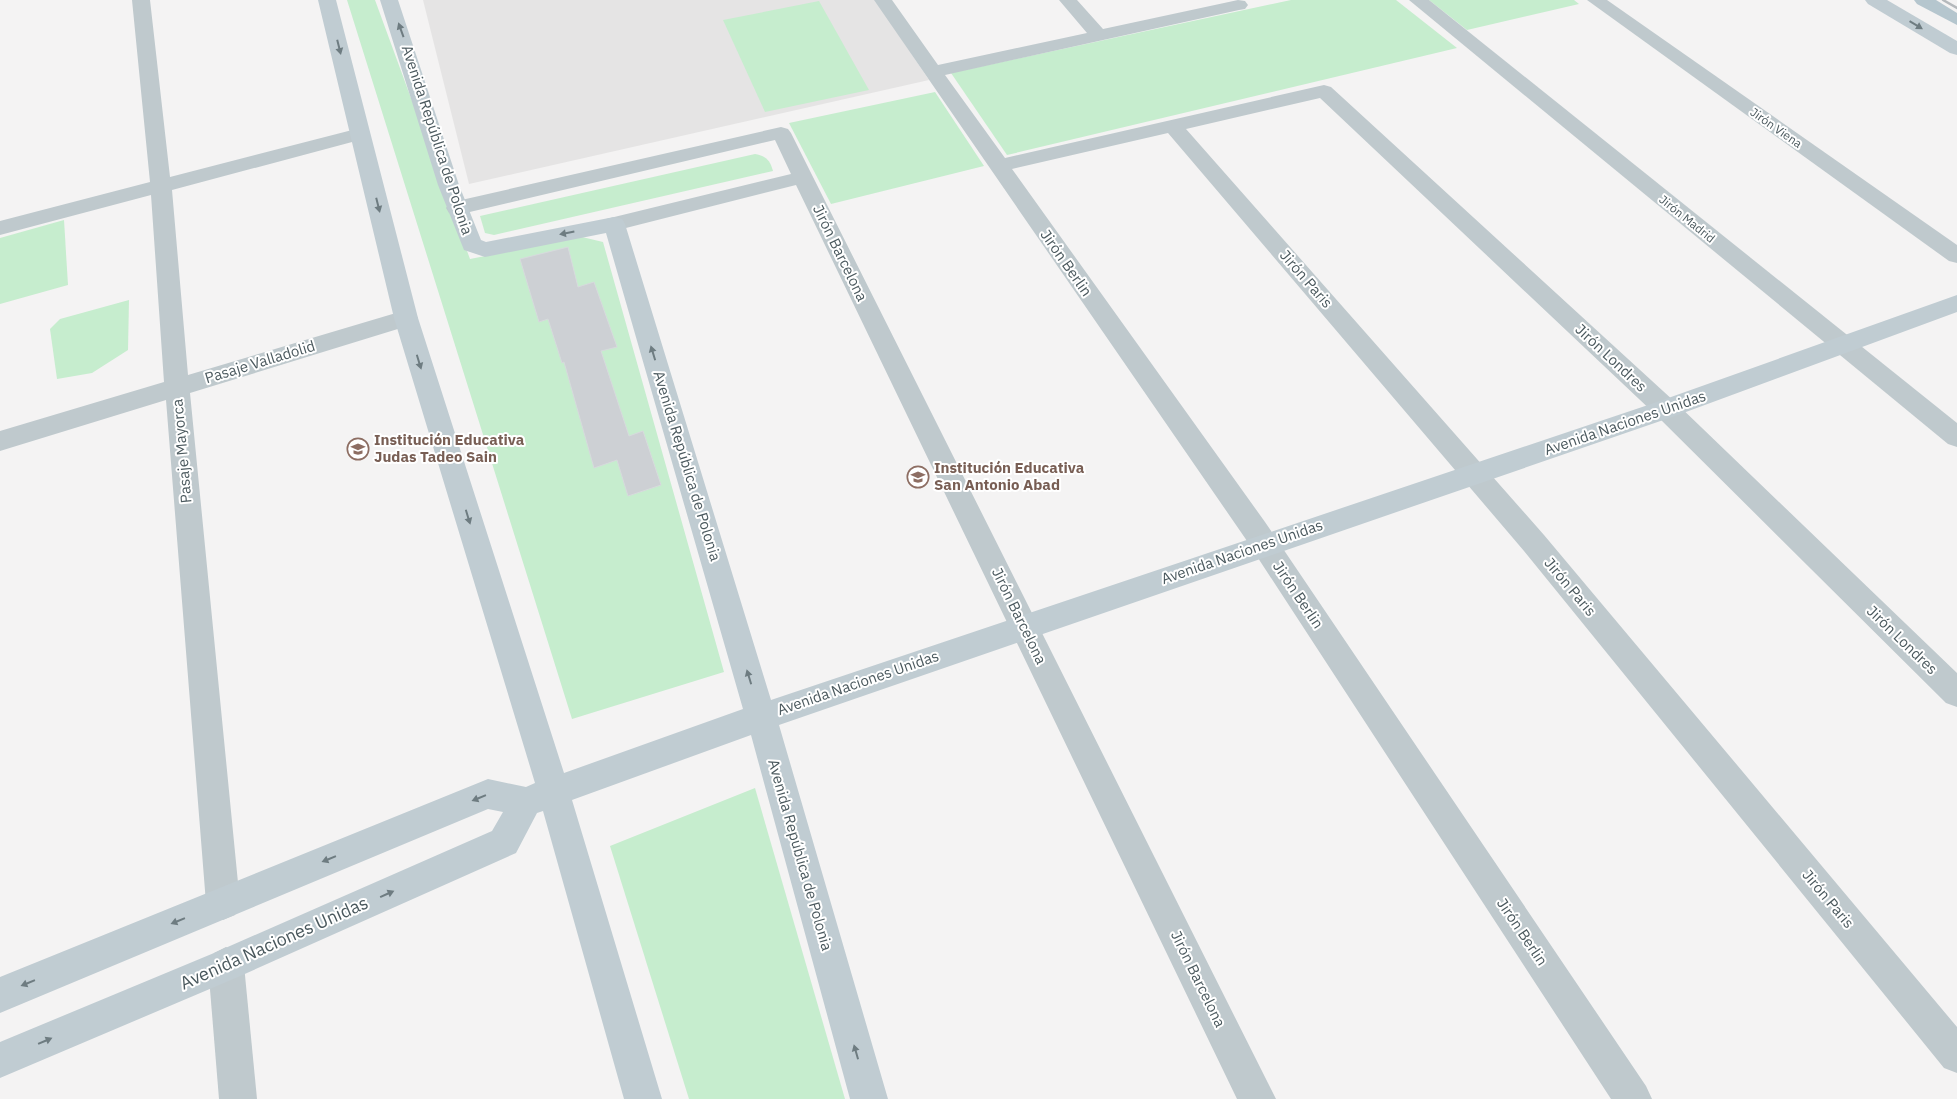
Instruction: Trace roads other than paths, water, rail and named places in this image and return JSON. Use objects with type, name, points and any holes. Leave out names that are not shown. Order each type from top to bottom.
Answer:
[{"type":"main road","points":[[327,0],[406,318],[540,797],[642,1099]]},
{"type":"main road","name":"Avenida República de Polonia","points":[[389,0],[401,30],[457,208],[472,245],[486,250],[614,224],[761,717],[869,1099]]},
{"type":"main road","points":[[1874,0],[1957,49]]},
{"type":"main road","points":[[1923,0],[1957,20]]},
{"type":"main road","name":"Avenida Naciones Unidas","points":[[0,1060],[226,965],[504,842],[540,797],[761,717],[1024,626],[1666,409],[1957,303]]},
{"type":"main road","points":[[0,995],[488,794],[540,797]]},
{"type":"street","name":"Pasaje Mayorca","points":[[141,0],[161,186],[223,903]]},
{"type":"street","name":"Jirón Berlin","points":[[883,0],[1264,544],[1633,1099]]},
{"type":"street","points":[[1068,0],[1100,36]]},
{"type":"street","name":"Jirón Madrid","points":[[1418,0],[1957,437]]},
{"type":"street","name":"Jirón Viena","points":[[1596,0],[1957,256]]},
{"type":"street","points":[[933,72],[1100,36],[1236,2]]},
{"type":"street","name":"Jirón Londres","points":[[1174,126],[1324,90],[1666,409],[1957,693]]},
{"type":"street","points":[[998,166],[1174,126]]},
{"type":"street","name":"Jirón Paris","points":[[1174,126],[1546,558],[1957,1055]]},
{"type":"street","name":"Jirón Barcelona","points":[[457,208],[782,133],[1257,1099]]},
{"type":"street","points":[[0,228],[360,134]]},
{"type":"street","points":[[614,224],[803,177]]},
{"type":"street","name":"Pasaje Valladolid","points":[[0,441],[406,318]]},
{"type":"street","points":[[226,965],[238,1099]]},
{"type":"railway","points":[[1943,0],[1957,8]]},
{"type":"place","name":"Institución Educativa Judas Tadeo Sain","points":[[358,449]]},
{"type":"place","name":"Institución Educativa San Antonio Abad","points":[[918,477]]}]
